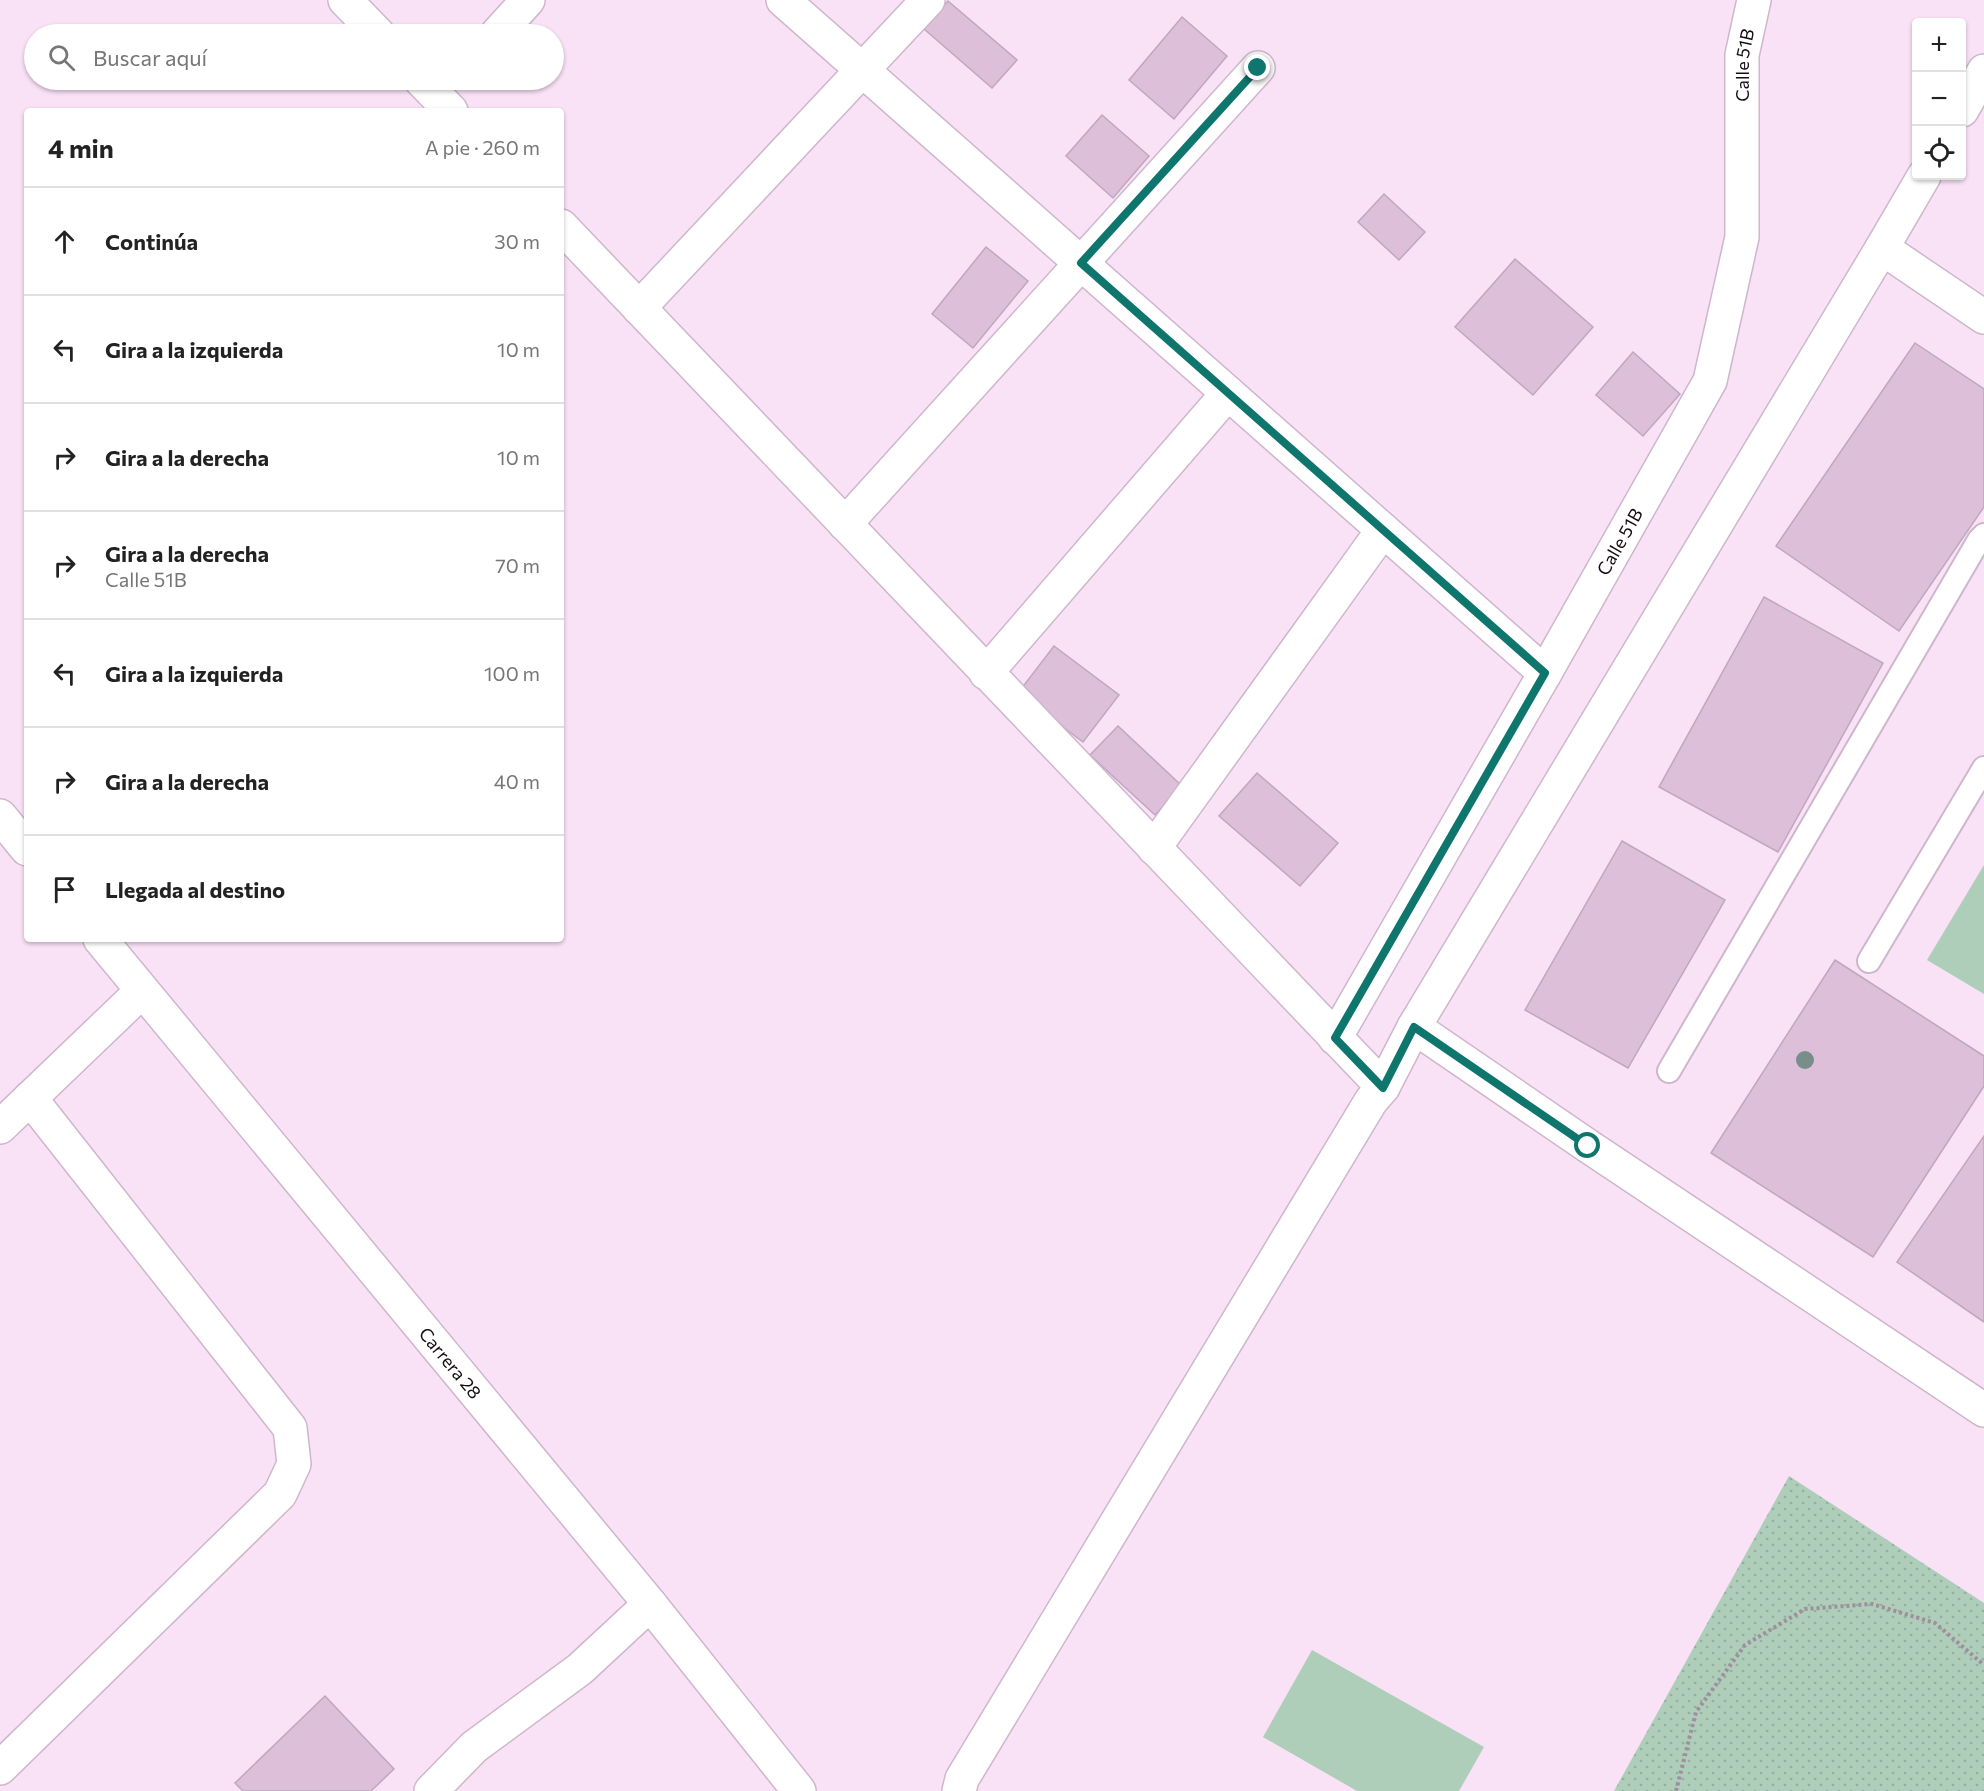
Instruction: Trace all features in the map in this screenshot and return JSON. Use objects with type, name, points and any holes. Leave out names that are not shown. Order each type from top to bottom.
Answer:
[{"type":"street","points":[[345,0],[368,24]]},
{"type":"street","points":[[506,24],[528,0]]},
{"type":"street","points":[[783,0],[1545,673]]},
{"type":"street","points":[[639,308],[928,0]]},
{"type":"street","name":"Calle 51B","points":[[1335,1038],[1710,381],[1742,237],[1742,55],[1754,0]]},
{"type":"street","points":[[845,524],[1258,68]]},
{"type":"street","points":[[1966,103],[1984,71]]},
{"type":"street","points":[[959,1791],[962,1779],[1365,1111],[1383,1088],[1414,1027],[1922,180]]},
{"type":"street","points":[[564,229],[1383,1088]]},
{"type":"street","points":[[1882,248],[1984,317]]},
{"type":"street","points":[[986,673],[1228,393]]},
{"type":"street","points":[[1154,848],[1383,530]]},
{"type":"street","points":[[0,816],[24,845]]},
{"type":"street","name":"Carrera 28","points":[[102,942],[650,1605],[799,1791]]},
{"type":"street","points":[[0,1127],[142,991]]},
{"type":"street","points":[[1414,1027],[1984,1410]]},
{"type":"street","points":[[0,1768],[279,1494],[294,1464],[290,1428],[30,1098]]},
{"type":"street","points":[[431,1791],[474,1747],[580,1669],[650,1605]]},
{"type":"lane","points":[[1669,1071],[1984,535]]},
{"type":"lane","points":[[1869,961],[1984,768]]},
{"type":"path","points":[[1676,1791],[1696,1712],[1745,1645],[1805,1609],[1872,1604],[1935,1623],[1984,1665]]},
{"type":"green space","points":[[1984,865],[1984,994],[1927,960]]},
{"type":"green space","points":[[1789,1476],[1984,1603],[1984,1791],[1614,1791]]},
{"type":"green space","points":[[1312,1650],[1484,1747],[1459,1791],[1357,1791],[1263,1737]]},
{"type":"building","points":[[948,1],[1017,60],[992,88],[924,29]]},
{"type":"building","points":[[1182,17],[1227,56],[1174,119],[1129,80]]},
{"type":"building","points":[[1102,115],[1149,156],[1113,198],[1066,156]]},
{"type":"building","points":[[1384,194],[1425,232],[1399,260],[1358,222]]},
{"type":"building","points":[[986,247],[1028,281],[973,348],[932,314]]},
{"type":"building","points":[[1515,259],[1593,327],[1533,395],[1455,327]]},
{"type":"building","points":[[1915,343],[1984,389],[1984,507],[1899,631],[1776,546]]},
{"type":"building","points":[[1633,352],[1680,394],[1643,436],[1596,395]]},
{"type":"building","points":[[1764,597],[1883,663],[1778,852],[1659,787]]},
{"type":"building","points":[[1054,646],[1119,695],[1083,742],[1018,693]]},
{"type":"building","points":[[1118,726],[1182,786],[1155,815],[1090,755]]},
{"type":"building","points":[[1257,773],[1338,843],[1300,886],[1219,816]]},
{"type":"building","points":[[1622,841],[1725,900],[1628,1068],[1525,1010]]},
{"type":"building","points":[[1835,960],[1984,1056],[1984,1086],[1873,1257],[1711,1153]]},
{"type":"building","points":[[1984,1136],[1984,1322],[1897,1262]]},
{"type":"building","points":[[325,1696],[394,1769],[371,1791],[243,1791],[235,1783]]},
{"type":"route","points":[[1258,68],[1081,263],[1545,673],[1335,1038],[1383,1088],[1414,1027],[1588,1146]]}]
